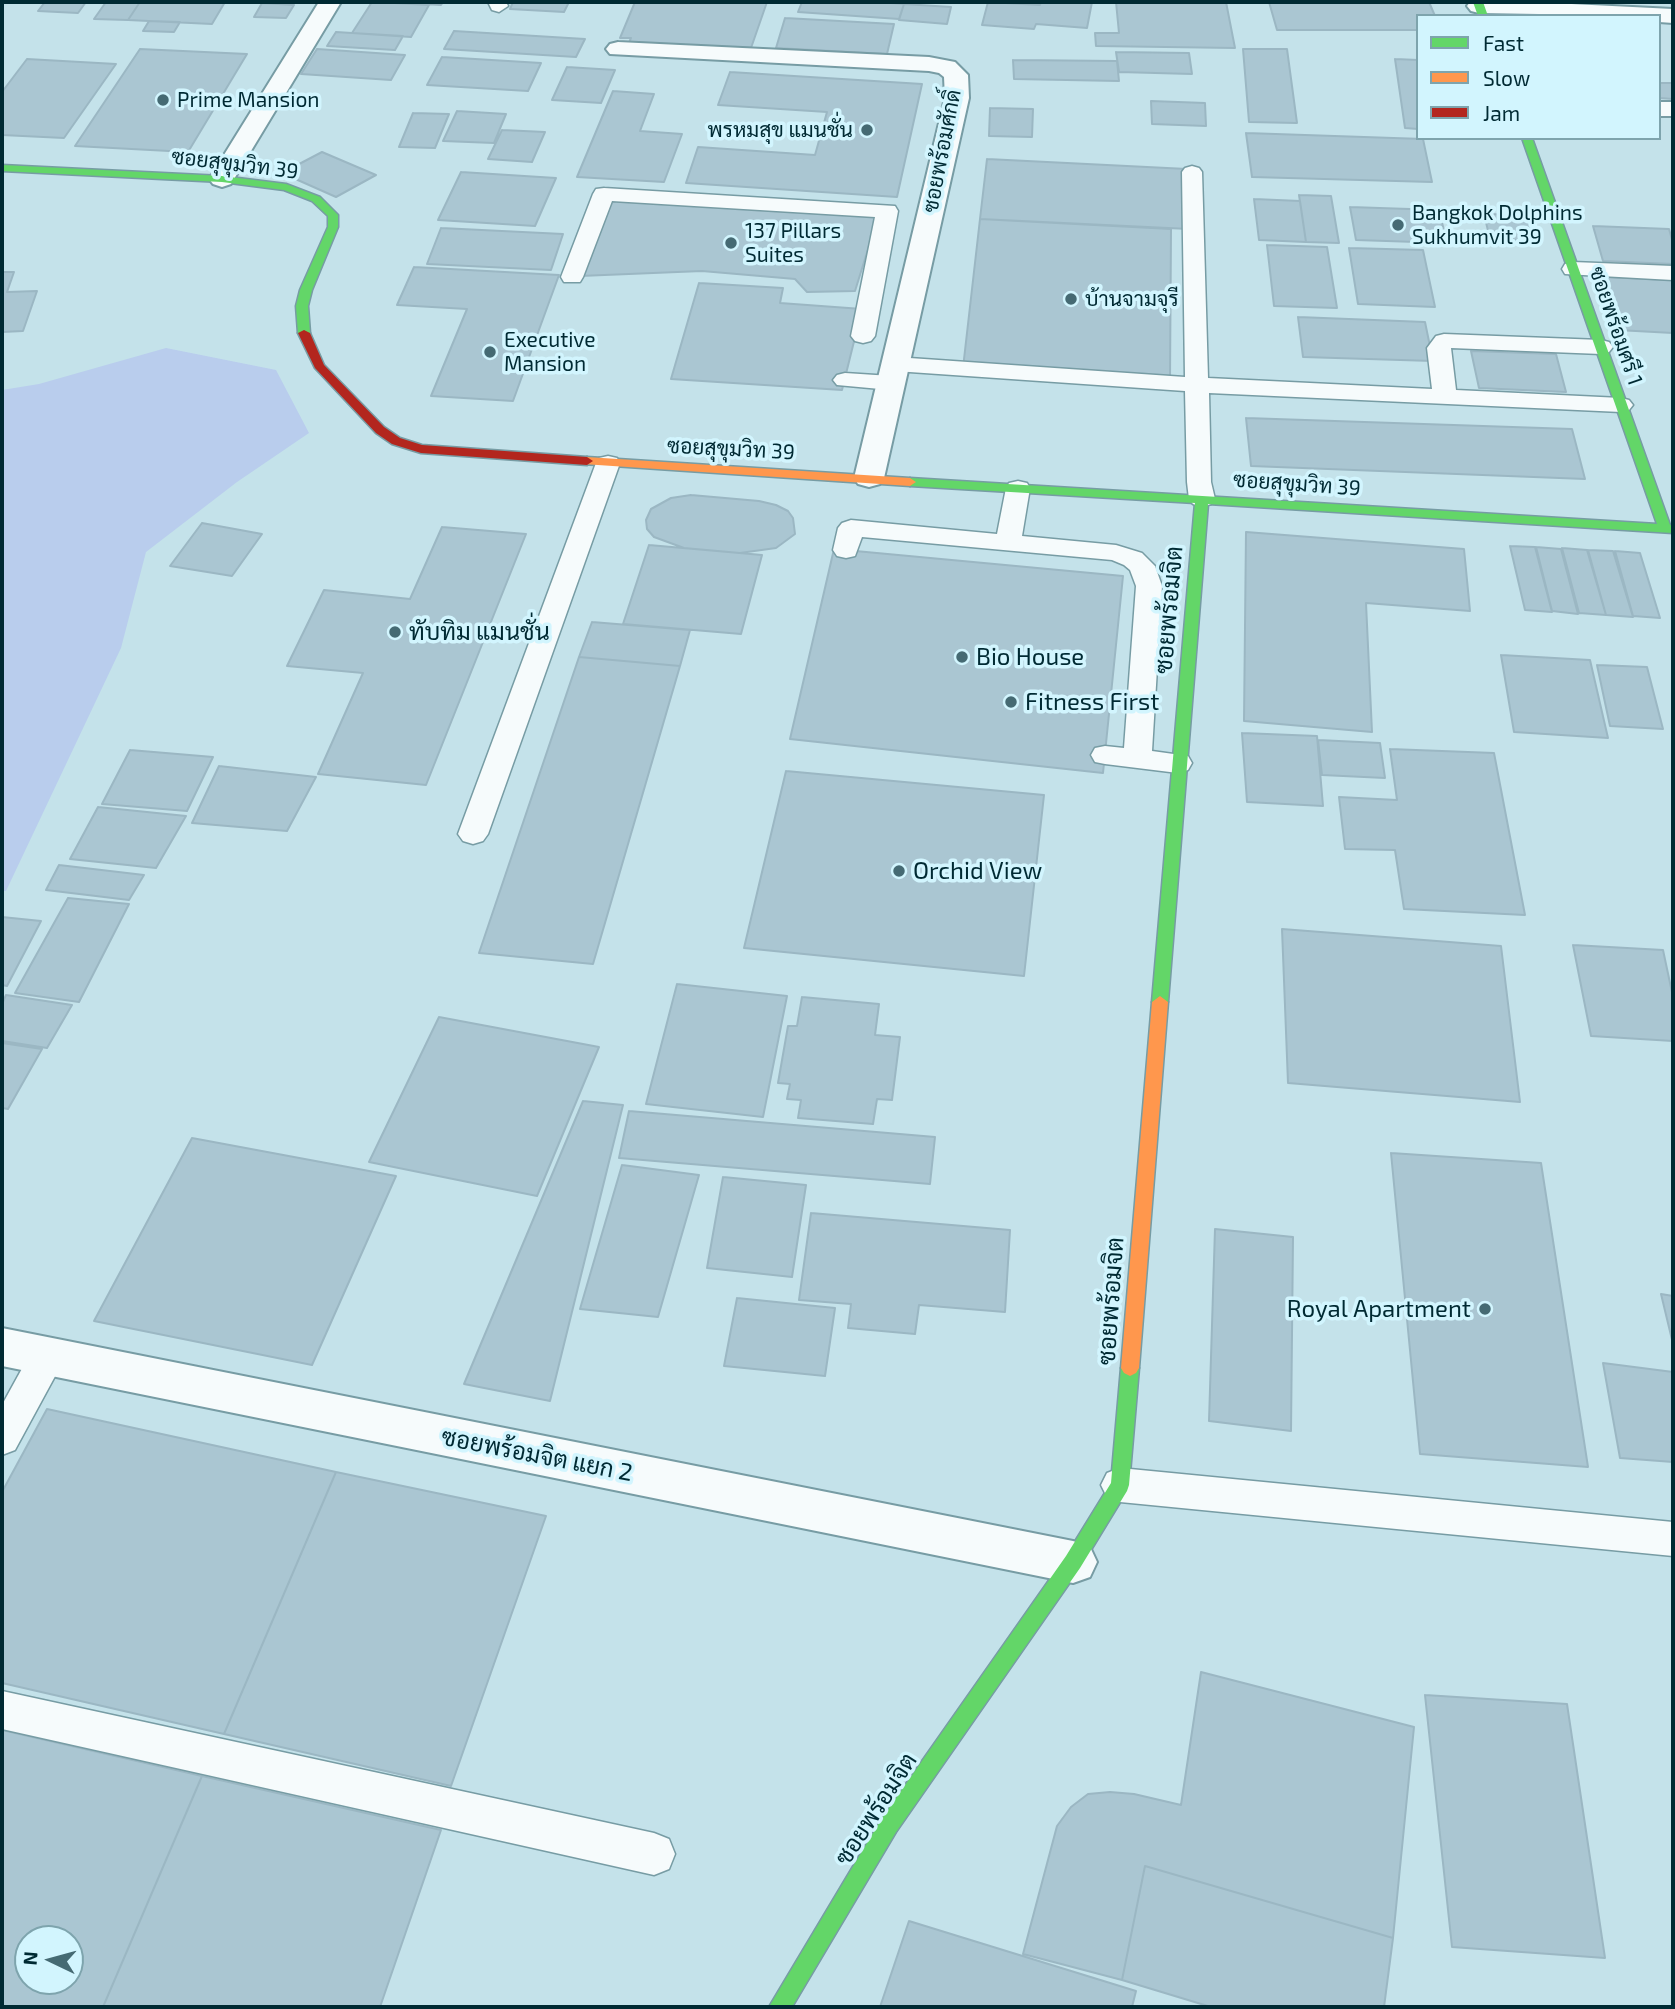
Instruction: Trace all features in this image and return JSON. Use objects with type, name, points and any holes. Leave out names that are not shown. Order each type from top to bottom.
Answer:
[{"type":"street","points":[[222,179],[330,2]]},
{"type":"street","points":[[1480,8],[1625,14]]},
{"type":"street","name":"ซอยพร้อมศักดิ์","points":[[618,49],[947,66],[956,75],[957,98],[869,478]]},
{"type":"street","name":"ซอยพร้อมศรี 1","points":[[1528,140],[1621,405],[1669,528]]},
{"type":"street","name":"ซอยสุขุมวิท 39","points":[[2,168],[222,179],[286,187],[316,199],[333,215],[333,227],[302,306],[304,337],[319,366],[380,430],[397,441],[421,449],[608,463],[1669,528]]},
{"type":"street","name":"ซอยพร้อมจิต","points":[[780,2007],[890,1825],[1073,1562],[1120,1485],[1202,499]]},
{"type":"street","name":"ซอยพร้อมจิต แยก 2","points":[[2,1347],[1073,1562]]},
{"type":"lane","points":[[1192,172],[1199,490],[1202,499]]},
{"type":"lane","points":[[572,277],[604,194],[883,218],[929,215]]},
{"type":"lane","points":[[883,218],[860,335],[901,338]]},
{"type":"lane","points":[[1573,269],[1673,273]]},
{"type":"lane","points":[[1445,397],[1439,348],[1444,341],[1601,347]]},
{"type":"lane","points":[[845,380],[893,373],[1621,405]]},
{"type":"lane","points":[[473,834],[608,463]]},
{"type":"lane","points":[[1008,542],[1018,488]]},
{"type":"lane","points":[[846,550],[851,528],[1116,553],[1133,559],[1142,566],[1149,586],[1138,759]]},
{"type":"lane","points":[[1105,755],[1178,763]]},
{"type":"lane","points":[[2,1439],[48,1356]]},
{"type":"lane","points":[[1120,1485],[1673,1539]]},
{"type":"lane","points":[[2,1710],[654,1854]]},
{"type":"shaded area","points":[[166,348],[276,370],[309,433],[237,482],[146,552],[121,648],[6,891],[2,891],[2,390],[39,384]]},
{"type":"building","points":[[45,2],[86,2],[78,13],[38,11]]},
{"type":"building","points":[[106,2],[140,2],[128,20],[94,19]]},
{"type":"building","points":[[140,2],[225,2],[212,24],[128,20]]},
{"type":"building","points":[[372,2],[429,5],[411,37],[352,33]]},
{"type":"building","points":[[394,2],[443,2],[441,5]]},
{"type":"building","points":[[513,2],[569,2],[564,12],[510,9]]},
{"type":"building","points":[[635,2],[767,2],[751,48],[735,47],[733,53],[627,47],[631,38],[620,38]]},
{"type":"building","points":[[802,2],[904,4],[899,19],[798,12]]},
{"type":"building","points":[[988,2],[1040,5],[1041,2],[1092,2],[1087,28],[1036,24],[1034,29],[982,25]]},
{"type":"building","points":[[1116,2],[1226,2],[1235,48],[1096,46],[1095,33],[1119,33]]},
{"type":"building","points":[[1269,2],[1429,2],[1434,14],[1416,14],[1416,30],[1277,30]]},
{"type":"building","points":[[262,3],[294,5],[286,18],[254,17]]},
{"type":"building","points":[[904,4],[951,7],[947,24],[899,20]]},
{"type":"building","points":[[785,18],[894,24],[887,54],[776,48]]},
{"type":"building","points":[[149,21],[180,22],[174,32],[143,31]]},
{"type":"building","points":[[454,31],[585,39],[576,57],[444,49]]},
{"type":"building","points":[[336,32],[403,36],[395,50],[327,46]]},
{"type":"building","name":"Prime Mansion","points":[[140,49],[247,54],[188,152],[75,146]]},
{"type":"building","points":[[317,49],[405,55],[391,80],[301,74]]},
{"type":"building","points":[[1243,49],[1287,49],[1297,123],[1249,122]]},
{"type":"building","points":[[1116,52],[1189,53],[1192,74],[1119,72]]},
{"type":"building","points":[[442,57],[541,63],[528,91],[427,85]]},
{"type":"building","points":[[27,59],[116,64],[64,138],[2,135],[2,92]]},
{"type":"building","points":[[1395,59],[1416,60],[1416,129],[1405,128]]},
{"type":"building","points":[[1013,60],[1117,61],[1119,81],[1014,79]]},
{"type":"building","points":[[567,67],[615,70],[601,103],[552,100]]},
{"type":"building","name":"พรหมสุข แมนชั่น","points":[[730,72],[922,84],[897,197],[686,183],[698,147],[815,155],[827,112],[718,105]]},
{"type":"building","points":[[1661,83],[1673,83],[1673,99],[1661,98]]},
{"type":"building","points":[[613,91],[654,94],[640,131],[682,134],[664,182],[577,177]]},
{"type":"building","points":[[1151,101],[1205,103],[1206,126],[1152,124]]},
{"type":"building","points":[[990,108],[1033,109],[1032,137],[989,136]]},
{"type":"building","points":[[457,111],[506,114],[494,143],[443,141]]},
{"type":"building","points":[[413,113],[449,114],[435,148],[399,147]]},
{"type":"building","points":[[502,130],[545,132],[532,162],[488,159]]},
{"type":"building","points":[[1246,133],[1423,140],[1432,182],[1252,177]]},
{"type":"building","points":[[322,152],[376,175],[336,197],[282,173]]},
{"type":"building","points":[[987,159],[1187,169],[1189,229],[980,219]]},
{"type":"building","points":[[461,172],[556,178],[535,226],[438,220]]},
{"type":"building","points":[[1299,195],[1331,196],[1339,243],[1306,242]]},
{"type":"building","name":"137 Pillars Suites","points":[[609,198],[879,214],[855,291],[807,292],[795,279],[702,271],[580,276]]},
{"type":"building","points":[[1254,199],[1300,201],[1306,242],[1259,240]]},
{"type":"building","name":"Bangkok Dolphins Sukhumvit 39","points":[[1350,207],[1439,210],[1447,243],[1356,240]]},
{"type":"building","points":[[1484,214],[1529,215],[1536,241],[1490,239]]},
{"type":"building","name":"บ้านจามจุรี","points":[[980,219],[1171,229],[1170,380],[963,368]]},
{"type":"building","points":[[1593,226],[1669,229],[1673,243],[1673,264],[1603,261]]},
{"type":"building","points":[[441,228],[563,234],[551,270],[427,264]]},
{"type":"building","points":[[1267,245],[1327,247],[1337,308],[1274,306]]},
{"type":"building","points":[[1349,248],[1423,250],[1435,307],[1358,304]]},
{"type":"building","name":"Executive Mansion","points":[[414,267],[559,275],[513,401],[431,396],[467,309],[397,305]]},
{"type":"building","points":[[2,272],[14,272],[7,292],[37,291],[23,331],[2,332]]},
{"type":"building","points":[[1602,277],[1673,280],[1673,333],[1617,330]]},
{"type":"building","points":[[699,283],[783,288],[780,303],[862,309],[842,390],[671,379]]},
{"type":"building","points":[[1298,317],[1425,322],[1433,361],[1303,357]]},
{"type":"building","points":[[1471,351],[1556,354],[1566,392],[1479,388]]},
{"type":"building","points":[[1246,418],[1572,429],[1585,479],[1251,466]]},
{"type":"building","points":[[691,495],[776,505],[788,511],[793,518],[795,534],[776,548],[740,553],[684,548],[654,537],[647,529],[646,520],[651,509],[671,498]]},
{"type":"building","points":[[202,523],[262,534],[232,576],[170,566]]},
{"type":"building","name":"ทับทิม แมนชั่น","points":[[442,527],[526,534],[426,785],[318,774],[363,673],[287,666],[324,590],[410,599]]},
{"type":"building","points":[[1246,532],[1464,549],[1470,611],[1366,603],[1372,732],[1244,721]]},
{"type":"building","points":[[649,545],[762,555],[741,634],[623,624]]},
{"type":"building","points":[[1510,546],[1535,547],[1552,612],[1525,610]]},
{"type":"building","points":[[1536,547],[1561,549],[1578,614],[1552,611]]},
{"type":"building","points":[[1562,548],[1587,550],[1606,615],[1579,613]]},
{"type":"building","name":"Bio House","points":[[834,549],[1123,576],[1103,773],[790,739]]},
{"type":"building","points":[[1588,550],[1613,551],[1633,617],[1606,615]]},
{"type":"building","points":[[1615,551],[1640,553],[1660,618],[1633,616]]},
{"type":"building","points":[[592,622],[690,630],[680,666],[579,657]]},
{"type":"building","points":[[1501,655],[1590,660],[1608,738],[1514,732]]},
{"type":"building","points":[[579,657],[680,666],[593,964],[479,953]]},
{"type":"building","points":[[1597,665],[1647,667],[1663,729],[1610,726]]},
{"type":"building","points":[[1242,733],[1317,736],[1323,806],[1247,802]]},
{"type":"building","points":[[1318,740],[1380,743],[1385,778],[1322,775]]},
{"type":"building","points":[[1390,749],[1494,753],[1525,915],[1404,909],[1395,850],[1345,849],[1339,797],[1397,800]]},
{"type":"building","points":[[130,750],[213,757],[187,811],[102,804]]},
{"type":"building","points":[[219,766],[316,777],[287,831],[192,823]]},
{"type":"building","name":"Orchid View","points":[[786,771],[1044,795],[1024,976],[744,948]]},
{"type":"building","points":[[98,807],[186,816],[156,868],[70,859]]},
{"type":"building","points":[[59,865],[144,875],[129,900],[46,890]]},
{"type":"building","points":[[68,898],[129,904],[79,1002],[15,993]]},
{"type":"building","points":[[2,917],[41,921],[7,986],[2,985]]},
{"type":"building","points":[[1282,929],[1501,946],[1520,1102],[1288,1083]]},
{"type":"building","points":[[1573,945],[1663,950],[1673,997],[1673,1041],[1591,1036]]},
{"type":"building","points":[[677,984],[787,996],[763,1117],[646,1104]]},
{"type":"building","points":[[6,995],[72,1005],[47,1048],[2,1041],[2,1004]]},
{"type":"building","points":[[802,997],[879,1004],[875,1035],[900,1037],[892,1100],[877,1099],[873,1124],[798,1118],[801,1100],[787,1099],[790,1084],[778,1083],[788,1026],[797,1026]]},
{"type":"building","points":[[439,1017],[599,1047],[537,1196],[369,1162]]},
{"type":"building","points":[[2,1043],[42,1049],[8,1109],[2,1108]]},
{"type":"building","points":[[583,1101],[623,1105],[550,1401],[464,1384]]},
{"type":"building","points":[[629,1111],[935,1137],[930,1184],[619,1158]]},
{"type":"building","points":[[192,1138],[396,1176],[312,1365],[94,1321]]},
{"type":"building","name":"Royal Apartment","points":[[1391,1153],[1541,1163],[1588,1467],[1420,1454]]},
{"type":"building","points":[[622,1165],[699,1175],[658,1317],[580,1309]]},
{"type":"building","points":[[723,1177],[806,1185],[792,1277],[707,1268]]},
{"type":"building","points":[[811,1213],[1010,1230],[1005,1312],[919,1305],[915,1334],[848,1328],[851,1304],[799,1300]]},
{"type":"building","points":[[1215,1229],[1293,1237],[1291,1431],[1209,1421]]},
{"type":"building","points":[[1661,1294],[1673,1296],[1673,1344]]},
{"type":"building","points":[[737,1298],[835,1308],[825,1376],[724,1366]]},
{"type":"building","points":[[1603,1363],[1673,1372],[1673,1462],[1620,1458]]},
{"type":"building","points":[[47,1409],[336,1472],[224,1734],[2,1683],[2,1492]]},
{"type":"building","points":[[336,1472],[546,1516],[451,1786],[224,1734]]},
{"type":"building","points":[[1201,1672],[1414,1727],[1393,1938],[1145,1866],[1122,1980],[1023,1954],[1057,1826],[1071,1807],[1088,1794],[1110,1792],[1134,1794],[1181,1805]]},
{"type":"building","points":[[1425,1695],[1567,1704],[1605,1958],[1452,1947]]},
{"type":"building","points":[[2,1730],[202,1776],[103,2007],[2,2007]]},
{"type":"building","points":[[202,1776],[441,1830],[380,2007],[103,2007]]},
{"type":"building","points":[[1145,1866],[1393,1938],[1384,2007],[1211,2007],[1122,1980]]},
{"type":"building","points":[[909,1921],[1136,1991],[1132,2007],[880,2007]]},
{"type":"traffic: fast","points":[[1478,2],[1482,14]]},
{"type":"traffic: fast","points":[[1528,140],[1665,528]]},
{"type":"traffic: fast","points":[[2,168],[222,179],[286,187],[316,199],[333,215],[333,227],[306,290],[302,306],[304,333]]},
{"type":"traffic: fast","points":[[910,482],[1673,529]]},
{"type":"traffic: fast","points":[[1160,1002],[1202,499]]},
{"type":"traffic: fast","points":[[780,2007],[889,1825],[1073,1562],[1120,1485],[1130,1368]]},
{"type":"traffic: slow","points":[[587,461],[910,482]]},
{"type":"traffic: slow","points":[[1130,1368],[1160,1002]]},
{"type":"traffic: jam","points":[[304,333],[319,366],[380,430],[396,441],[421,449],[587,461]]},
{"type":"place","name":"Prime Mansion","points":[[163,100]]},
{"type":"place","name":"พรหมสุข แมนชั่น","points":[[867,130]]},
{"type":"place","name":"Bangkok Dolphins Sukhumvit 39","points":[[1398,225]]},
{"type":"place","name":"137 Pillars Suites","points":[[731,243]]},
{"type":"place","name":"บ้านจามจุรี","points":[[1071,299]]},
{"type":"place","name":"Executive Mansion","points":[[490,352]]},
{"type":"place","name":"ทับทิม แมนชั่น","points":[[395,632]]},
{"type":"place","name":"Bio House","points":[[962,657]]},
{"type":"place","name":"Fitness First","points":[[1011,702]]},
{"type":"place","name":"Orchid View","points":[[899,871]]},
{"type":"place","name":"Royal Apartment","points":[[1485,1309]]}]
